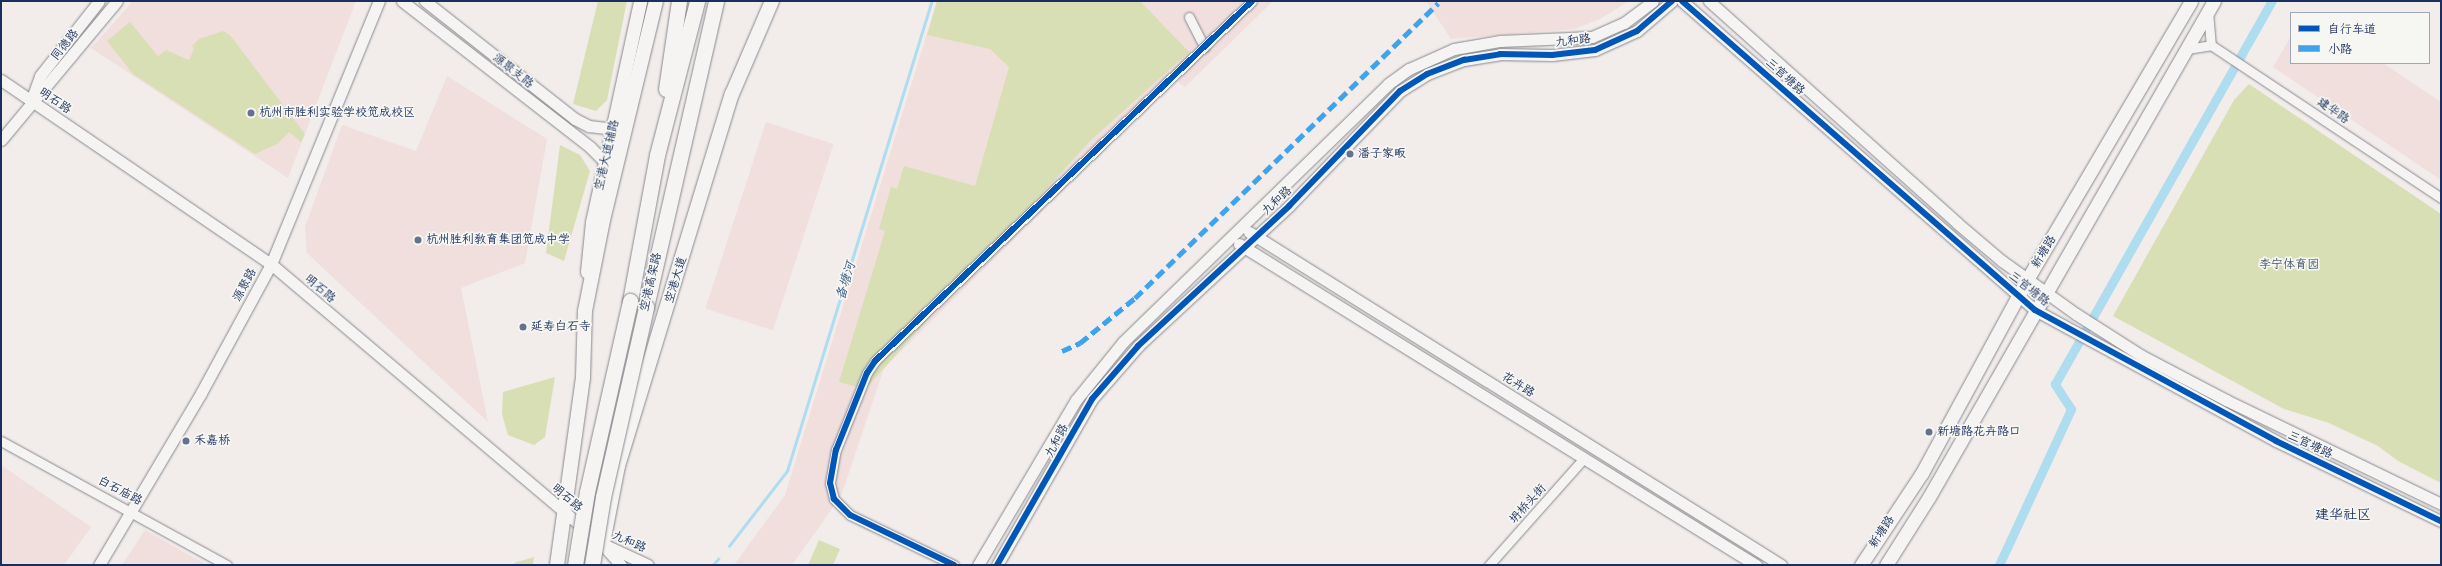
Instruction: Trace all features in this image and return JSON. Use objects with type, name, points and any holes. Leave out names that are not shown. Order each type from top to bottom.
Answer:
[{"type":"highway","points":[[657,155],[679,1]]},
{"type":"highway","name":"空港高架路","points":[[575,565],[587,492],[630,301],[657,155],[697,1]]},
{"type":"highway","name":"空港高架路","points":[[592,565],[603,497],[716,1]]},
{"type":"highway","points":[[698,75],[724,1]]},
{"type":"main road","name":"空港大道辅路","points":[[585,311],[592,222],[614,129],[640,1]]},
{"type":"main road","points":[[556,565],[583,377],[585,311],[603,220],[656,1]]},
{"type":"main road","name":"空港大道","points":[[599,565],[618,466],[732,94],[772,1]]},
{"type":"main road","points":[[749,52],[779,1]]},
{"type":"main road","name":"新塘路","points":[[1861,565],[1922,473],[2028,278],[2191,1]]},
{"type":"main road","name":"新塘路","points":[[1886,565],[1929,497],[2045,292],[2211,6]]},
{"type":"street","name":"同德路","points":[[31,101],[40,76],[99,1]]},
{"type":"street","name":"同德路","points":[[1,140],[31,101],[47,89],[117,1]]},
{"type":"street","name":"源聚路","points":[[99,565],[133,511],[271,264],[379,1]]},
{"type":"street","name":"源聚支路","points":[[402,1],[590,147],[606,163]]},
{"type":"street","name":"源聚支路","points":[[425,1],[575,119],[589,126],[614,129]]},
{"type":"street","points":[[954,565],[850,515],[834,499],[830,483],[835,456],[867,373],[875,361],[1252,1]]},
{"type":"street","name":"九和路","points":[[978,565],[1076,400],[1123,342],[1388,84],[1409,68],[1454,49],[1480,43],[1592,37],[1624,23],[1653,1]]},
{"type":"street","name":"九和路","points":[[997,565],[1092,399],[1138,346],[1366,129],[1388,102],[1412,82],[1464,60],[1500,54],[1558,55],[1596,50],[1637,31],[1672,1]]},
{"type":"street","name":"三官塘路","points":[[1682,1],[2035,310],[2276,441],[2441,521]]},
{"type":"street","name":"三官塘路","points":[[1709,1],[1898,173],[2002,261],[2028,278],[2076,314],[2226,400],[2441,504]]},
{"type":"street","points":[[2187,49],[2211,44],[2211,6]]},
{"type":"street","points":[[1189,16],[1204,47]]},
{"type":"street","name":"建华路","points":[[2211,44],[2441,198]]},
{"type":"street","name":"明石路","points":[[1,80],[271,264],[602,544]]},
{"type":"street","name":"花卉路","points":[[1241,227],[1781,565]]},
{"type":"street","points":[[1230,238],[1756,565]]},
{"type":"street","name":"白石庙路","points":[[1,441],[133,511],[227,565]]},
{"type":"street","name":"坍桥头街","points":[[1489,565],[1584,458]]},
{"type":"street","name":"九和路","points":[[602,544],[621,565]]},
{"type":"street","name":"九和路","points":[[602,544],[648,565]]},
{"type":"shaded area","name":"杭州市胜利实验学校笕成校区","points":[[133,1],[356,1],[288,178],[91,48]]},
{"type":"shaded area","points":[[937,1],[1273,1],[1185,87],[1175,80],[884,368],[841,496],[792,565],[734,565],[785,495]]},
{"type":"shaded area","points":[[1426,1],[1629,1],[1600,19],[1574,29],[1451,39]]},
{"type":"shaded area","points":[[2290,38],[2290,64],[2384,64],[2441,102],[2441,180],[2273,67]]},
{"type":"shaded area","name":"杭州胜利教育集团笕成中学","points":[[447,76],[547,139],[525,263],[461,288],[488,422],[307,253],[305,227],[342,125],[416,151]]},
{"type":"shaded area","points":[[766,122],[834,144],[773,330],[705,308]]},
{"type":"shaded area","points":[[1,465],[91,527],[64,565],[1,565]]},
{"type":"shaded area","points":[[145,530],[207,565],[122,565]]},
{"type":"green space","points":[[598,1],[627,1],[607,100],[596,111],[573,104]]},
{"type":"green space","points":[[937,1],[1140,1],[1189,52],[1090,141],[865,389],[839,382],[885,231],[879,229],[891,187],[897,189],[904,166],[975,186],[1009,67],[990,49],[927,35]]},
{"type":"green space","points":[[130,22],[158,56],[166,50],[189,60],[194,49],[192,46],[199,39],[223,31],[230,35],[305,134],[301,142],[289,132],[277,144],[255,154],[133,74],[107,41]]},
{"type":"green space","name":"李宁体育园","points":[[2249,84],[2441,214],[2441,483],[2398,461],[2378,446],[2329,423],[2284,409],[2113,316],[2234,100]]},
{"type":"green space","points":[[560,145],[580,155],[590,171],[564,261],[546,253]]},
{"type":"green space","points":[[555,377],[545,437],[534,445],[508,435],[502,414],[503,392]]},
{"type":"green space","points":[[819,540],[840,549],[833,565],[808,565]]},
{"type":"green space","points":[[534,557],[533,565],[514,565],[514,563]]},
{"type":"waterway","name":"备塘河","points":[[729,546],[787,471],[932,1]]},
{"type":"waterway","points":[[1999,565],[2071,409],[2055,384],[2272,1]]},
{"type":"waterway","name":"备塘河","points":[[713,565],[718,559]]},
{"type":"marked path","points":[[1062,351],[1080,343],[1135,298],[1438,3]]},
{"type":"cycle path","points":[[954,565],[850,515],[834,499],[830,483],[836,450],[867,373],[875,361],[1252,1]]},
{"type":"cycle path","points":[[997,565],[1092,399],[1138,346],[1289,206],[1400,91],[1427,74],[1464,60],[1500,54],[1552,55],[1595,50],[1637,31],[1672,1]]},
{"type":"cycle path","points":[[1682,1],[2035,310],[2276,441],[2441,521]]},
{"type":"place","name":"杭州市胜利实验学校笕成校区","points":[[251,113]]},
{"type":"place","name":"潘子家畈","points":[[1350,154]]},
{"type":"place","name":"杭州胜利教育集团笕成中学","points":[[418,240]]},
{"type":"place","name":"延寿白石寺","points":[[523,327]]},
{"type":"place","name":"新塘路花卉路口","points":[[1929,432]]},
{"type":"place","name":"禾嘉桥","points":[[186,441]]},
{"type":"district","name":"建华社区","points":[[2343,515]]}]
